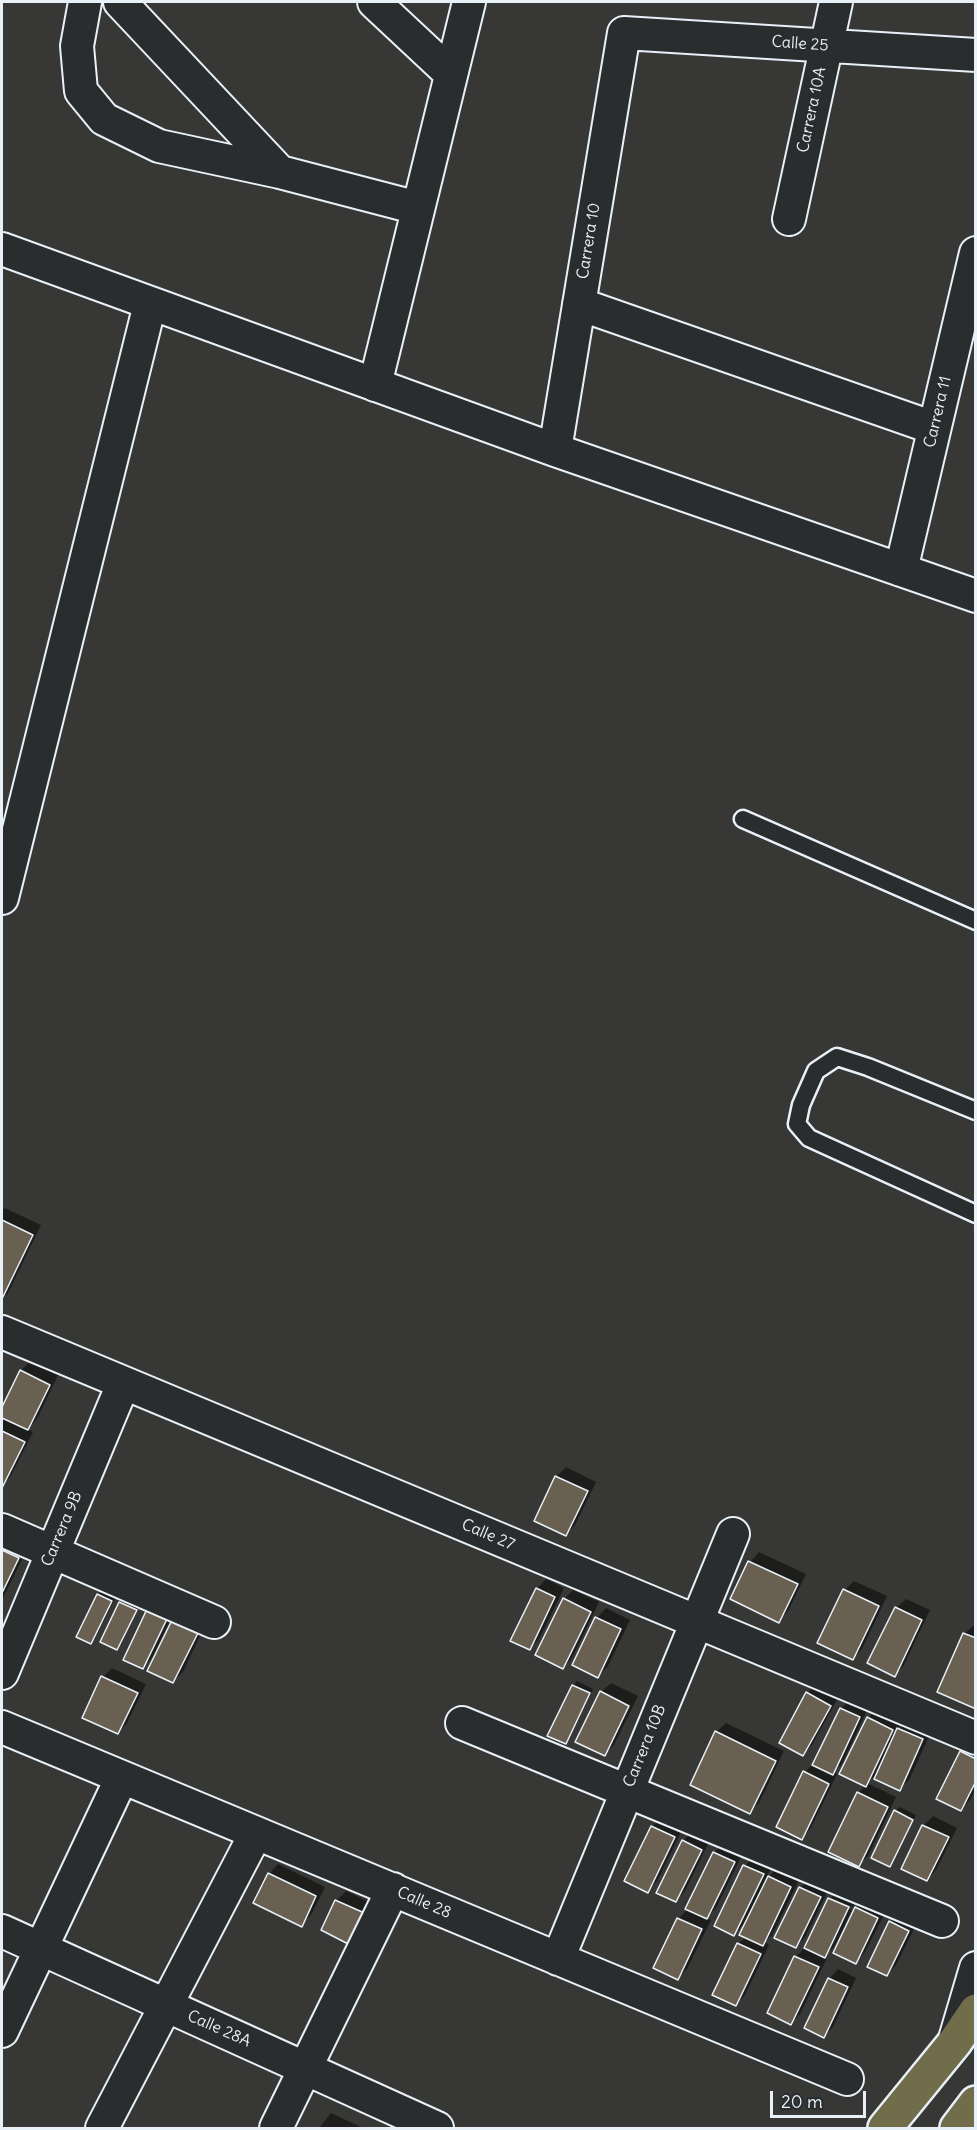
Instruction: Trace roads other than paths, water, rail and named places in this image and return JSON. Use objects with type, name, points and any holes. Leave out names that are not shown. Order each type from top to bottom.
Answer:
[{"type":"main road","points":[[885,2128],[955,2042],[975,2011]]},
{"type":"main road","points":[[957,2128],[975,2103]]},
{"type":"street","points":[[85,2],[77,46],[81,91],[104,119],[159,146],[280,172],[418,208]]},
{"type":"street","points":[[120,2],[280,172]]},
{"type":"street","points":[[374,2],[451,74]]},
{"type":"street","points":[[375,385],[469,2]]},
{"type":"street","name":"Carrera 10A","points":[[789,219],[836,2]]},
{"type":"street","name":"Calle 25","points":[[624,33],[975,55]]},
{"type":"street","name":"Carrera 10","points":[[555,450],[624,33]]},
{"type":"street","points":[[2,249],[555,450],[975,596]]},
{"type":"street","name":"Carrera 11","points":[[901,570],[975,253]]},
{"type":"street","points":[[2,898],[150,304]]},
{"type":"street","points":[[579,304],[934,428]]},
{"type":"street","name":"Calle 27","points":[[2,1332],[975,1738]]},
{"type":"street","name":"Carrera 9B","points":[[2,1673],[123,1384]]},
{"type":"street","points":[[2,1530],[214,1622]]},
{"type":"street","name":"Carrera 10B","points":[[558,1959],[733,1534]]},
{"type":"street","points":[[462,1722],[942,1921]]},
{"type":"street","name":"Calle 28","points":[[2,1727],[847,2079]]},
{"type":"street","points":[[2,2031],[122,1777]]},
{"type":"street","points":[[102,2128],[256,1833]]},
{"type":"street","points":[[276,2128],[393,1889]]},
{"type":"street","name":"Calle 28A","points":[[2,1930],[437,2128]]},
{"type":"street","points":[[955,2042],[975,1968]]},
{"type":"lane","points":[[743,819],[975,921]]},
{"type":"lane","points":[[975,1111],[837,1057],[816,1071],[801,1105],[797,1124],[809,1138],[975,1214]]}]
